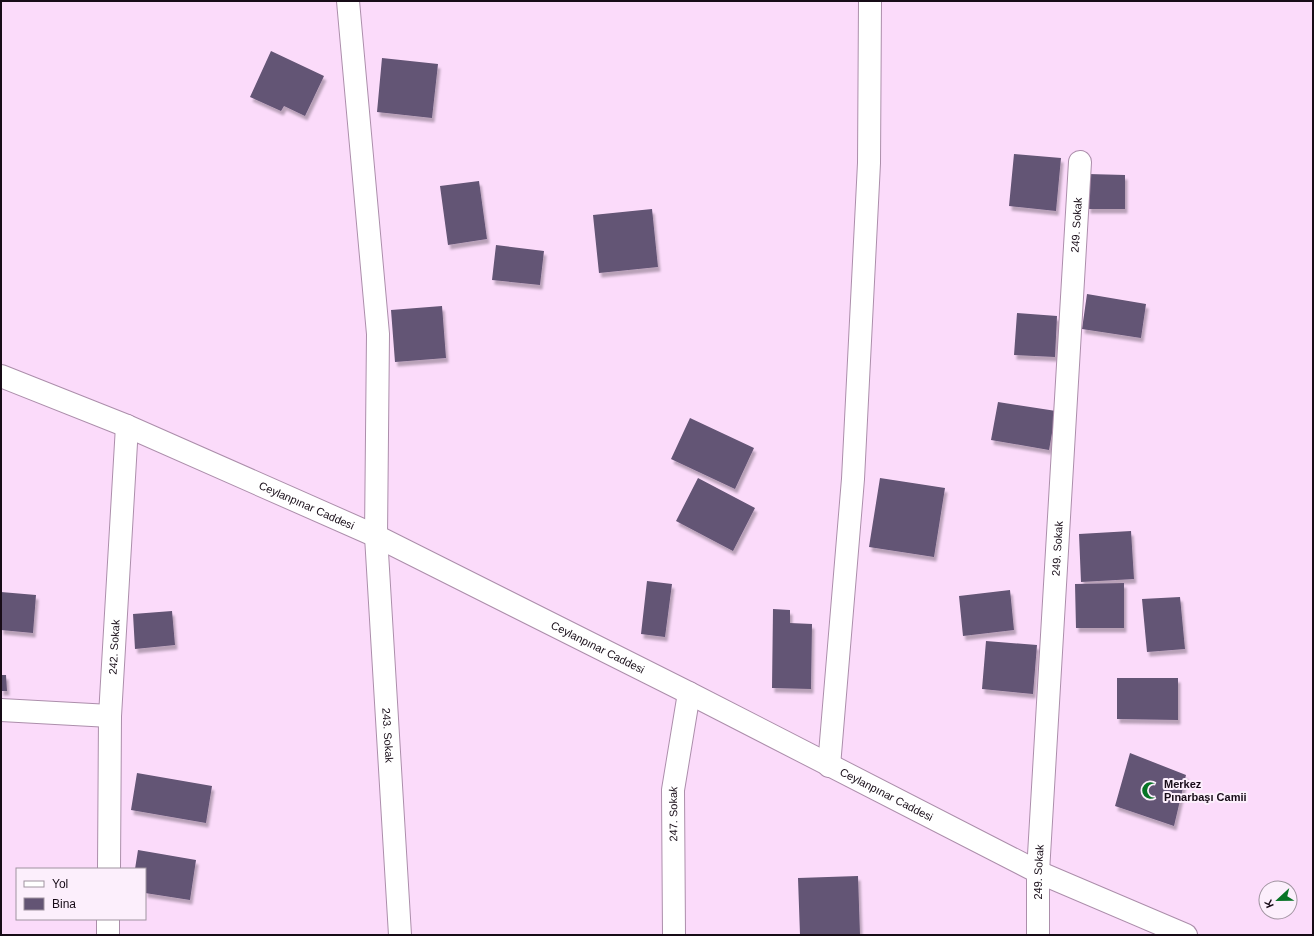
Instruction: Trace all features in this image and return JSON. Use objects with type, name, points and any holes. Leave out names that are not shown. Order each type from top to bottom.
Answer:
[{"type":"street","name":"243. Sokak","points":[[348,1],[378,334],[376,536],[400,935]]},
{"type":"street","points":[[829,766],[853,479],[869,163],[870,1]]},
{"type":"street","name":"249. Sokak","points":[[1038,935],[1038,872],[1080,162]]},
{"type":"street","name":"Ceylanpınar Caddesi","points":[[1,376],[127,426],[376,536],[689,693],[1038,872],[1186,935]]},
{"type":"street","name":"242. Sokak","points":[[109,868],[110,716],[127,426]]},
{"type":"street","name":"247. Sokak","points":[[674,935],[673,790],[689,693]]},
{"type":"street","points":[[1,710],[110,716]]},
{"type":"street","points":[[108,920],[108,935]]},
{"type":"building","points":[[271,51],[324,76],[305,116],[284,106],[281,111],[250,97]]},
{"type":"building","points":[[382,58],[438,64],[432,118],[377,112]]},
{"type":"building","points":[[1014,154],[1061,158],[1056,211],[1009,206]]},
{"type":"building","points":[[1088,174],[1125,175],[1125,209],[1088,209]]},
{"type":"building","points":[[479,181],[487,239],[448,245],[440,186]]},
{"type":"building","points":[[652,209],[658,267],[599,273],[593,215]]},
{"type":"building","points":[[496,245],[544,251],[540,285],[492,280]]},
{"type":"building","points":[[1087,294],[1146,304],[1141,338],[1082,329]]},
{"type":"building","points":[[442,306],[446,358],[395,362],[391,310]]},
{"type":"building","points":[[1017,313],[1057,316],[1055,357],[1014,355]]},
{"type":"building","points":[[998,402],[1056,411],[1049,450],[991,440]]},
{"type":"building","points":[[690,418],[754,448],[735,489],[671,459]]},
{"type":"building","points":[[698,478],[755,508],[733,551],[676,521]]},
{"type":"building","points":[[880,478],[945,488],[934,557],[869,547]]},
{"type":"building","points":[[1131,531],[1134,579],[1081,582],[1079,534]]},
{"type":"building","points":[[647,581],[672,584],[665,637],[641,634]]},
{"type":"building","points":[[1124,583],[1124,628],[1076,628],[1075,584]]},
{"type":"building","points":[[1010,590],[1014,630],[963,636],[959,596]]},
{"type":"building","points":[[1,592],[36,595],[33,633],[1,630]]},
{"type":"building","points":[[1180,597],[1185,649],[1147,652],[1142,599]]},
{"type":"building","points":[[773,609],[790,610],[790,623],[812,624],[811,689],[772,688]]},
{"type":"building","points":[[172,611],[175,645],[135,649],[133,614]]},
{"type":"building","points":[[986,641],[1037,645],[1033,694],[982,689]]},
{"type":"building","points":[[1,675],[6,675],[7,691],[1,691]]},
{"type":"building","points":[[1117,678],[1178,678],[1178,720],[1117,719]]},
{"type":"building","name":"Merkez Pınarbaşı Camii","points":[[1130,753],[1186,775],[1174,826],[1115,806]]},
{"type":"building","points":[[137,773],[212,786],[206,823],[131,810]]},
{"type":"building","points":[[138,850],[196,860],[190,900],[146,893],[146,868],[135,868]]},
{"type":"building","points":[[858,876],[860,935],[800,935],[798,878]]},
{"type":"place","name":"Merkez Pınarbaşı Camii","points":[[1151,790]]}]
